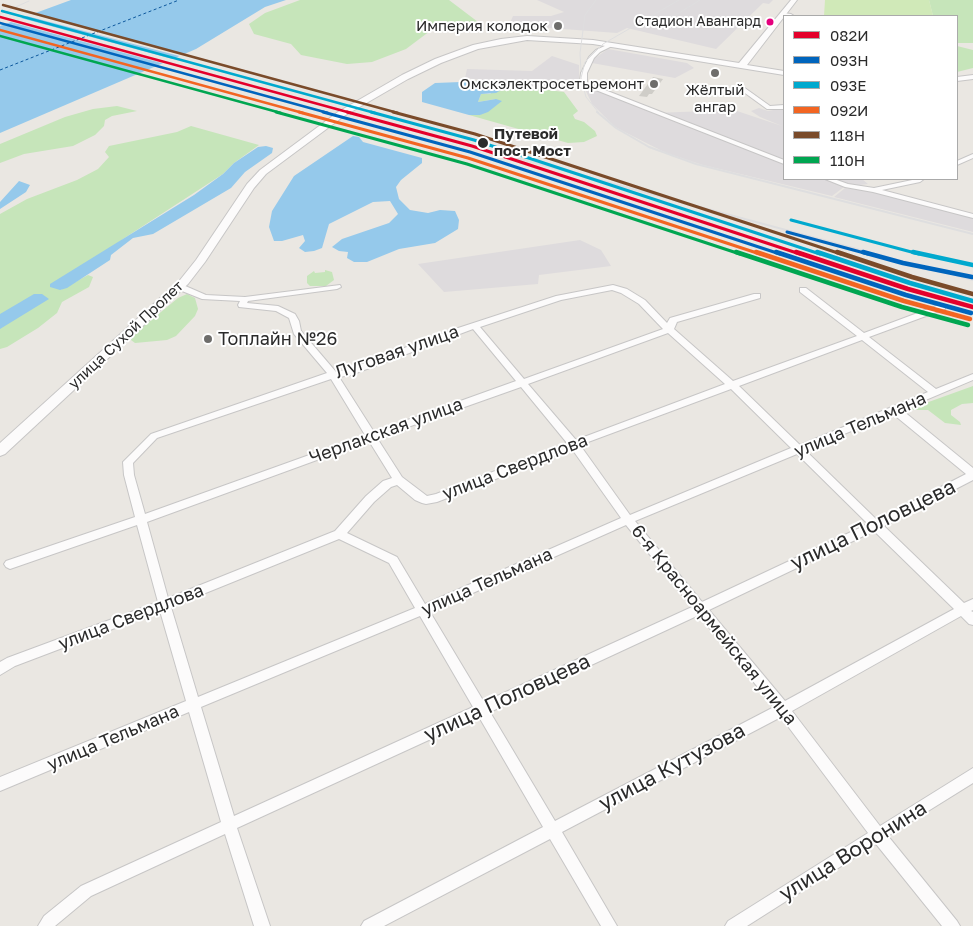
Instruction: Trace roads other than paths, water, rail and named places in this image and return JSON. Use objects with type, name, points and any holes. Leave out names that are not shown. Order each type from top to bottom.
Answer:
[{"type":"main road","points":[[742,65],[794,0]]},
{"type":"main road","name":"улица Сухой Пролет","points":[[0,451],[180,287],[200,262],[256,179],[282,157],[341,114],[405,77],[460,52],[501,41],[543,38],[611,45],[783,73]]},
{"type":"main road","points":[[958,79],[973,77]]},
{"type":"street","points":[[611,45],[598,51],[592,57],[584,73],[583,81],[585,84],[783,162]]},
{"type":"street","points":[[740,87],[769,108],[783,107]]},
{"type":"street","points":[[958,163],[973,156]]},
{"type":"street","points":[[832,180],[973,216]]},
{"type":"street","points":[[873,190],[918,180]]},
{"type":"street","points":[[180,287],[205,297],[278,309],[292,316],[297,332],[334,376],[398,480]]},
{"type":"street","points":[[244,302],[337,287]]},
{"type":"street","name":"Луговая улица","points":[[142,519],[128,462],[154,436],[323,377],[356,370],[455,332],[559,298],[613,287],[624,291],[642,302],[669,330]]},
{"type":"street","points":[[803,290],[936,393]]},
{"type":"street","name":"Черлакская улица","points":[[10,564],[142,519],[669,330],[673,320],[757,296]]},
{"type":"street","name":"улица Свердлова","points":[[0,669],[11,662],[164,605],[339,534],[370,499],[387,484],[398,480],[419,497],[426,500],[437,498],[574,444],[942,307]]},
{"type":"street","name":"6-я Красноармейская улица","points":[[475,326],[574,444],[628,520],[783,709],[878,835],[952,926]]},
{"type":"street","points":[[669,330],[732,385],[876,525],[968,607],[973,620]]},
{"type":"street","name":"улица Тельмана","points":[[0,784],[423,610],[628,520],[799,451],[973,377]]},
{"type":"street","points":[[895,410],[973,474]]},
{"type":"street","name":"улица Половцева","points":[[46,926],[49,921],[86,891],[702,608],[876,525],[973,474]]},
{"type":"street","points":[[142,519],[164,605],[229,824],[262,926]]},
{"type":"street","points":[[339,534],[393,560],[609,926]]},
{"type":"street","name":"улица Кутузова","points":[[369,926],[783,709],[968,607]]},
{"type":"street","name":"улица Воронина","points":[[733,926],[973,775]]},
{"type":"water","points":[[71,0],[286,0],[265,7],[196,49],[0,133],[0,26]]},
{"type":"water","points":[[469,80],[481,83],[488,88],[501,90],[496,93],[481,94],[478,102],[496,99],[502,101],[488,112],[480,115],[469,115],[422,102],[422,92],[435,83]]},
{"type":"water","points":[[353,136],[359,137],[363,142],[422,158],[422,163],[401,180],[396,187],[399,199],[410,210],[428,213],[440,210],[455,211],[459,220],[458,229],[435,243],[399,249],[367,262],[354,262],[347,258],[348,252],[339,251],[332,247],[342,239],[389,223],[398,214],[390,201],[373,202],[329,224],[322,248],[305,252],[299,248],[305,241],[303,235],[282,241],[274,241],[269,227],[272,211],[294,176]]},
{"type":"water","points":[[266,146],[273,148],[272,153],[245,172],[231,188],[153,234],[133,238],[111,255],[110,260],[67,288],[60,290],[50,287],[50,284],[194,195],[223,174],[234,163],[258,147]]},
{"type":"water","points":[[19,181],[30,185],[26,192],[0,209],[0,202]]},
{"type":"water","points":[[34,294],[42,294],[49,299],[0,329],[0,314]]},
{"type":"railway","points":[[581,71],[580,53],[585,15],[596,0]]},
{"type":"railway","points":[[599,113],[586,97],[581,78],[585,62],[603,44],[679,0]]},
{"type":"railway","points":[[641,28],[679,13],[700,0]]},
{"type":"railway","points":[[0,14],[29,1]]},
{"type":"railway","points":[[597,112],[616,128],[649,147],[696,164],[973,234]]},
{"type":"railway","points":[[472,146],[973,280]]},
{"type":"place","name":"Стадион Авангард","points":[[770,22]]},
{"type":"place","name":"Империя колодок","points":[[558,26]]},
{"type":"place","name":"Жёлтый ангар","points":[[715,73]]},
{"type":"place","name":"Омскэлектросетьремонт","points":[[654,84]]},
{"type":"place","name":"Путевой пост Мост","points":[[483,143]]},
{"type":"place","name":"Топлайн №26","points":[[208,339]]}]
